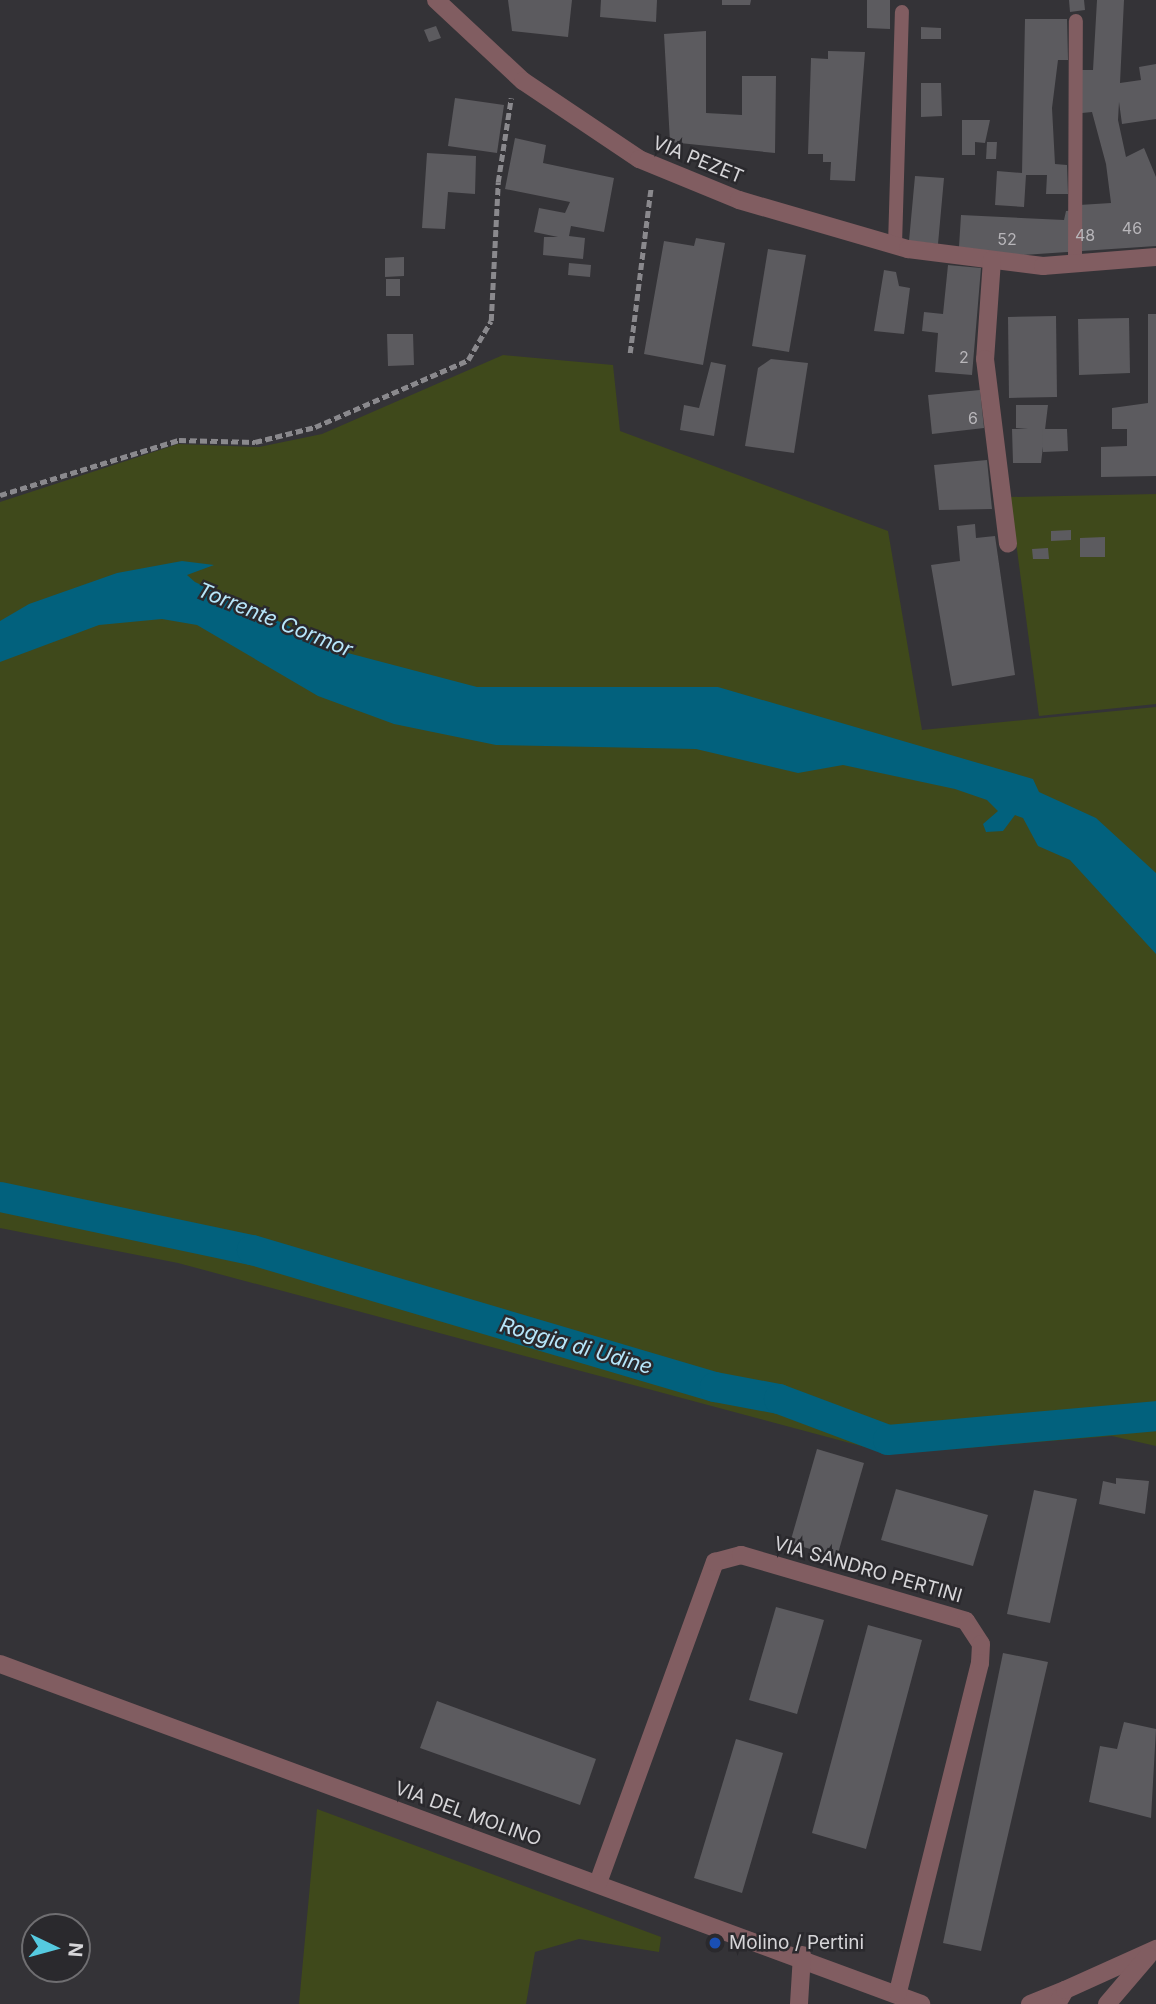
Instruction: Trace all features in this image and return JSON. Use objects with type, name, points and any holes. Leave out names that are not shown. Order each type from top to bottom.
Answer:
[{"type":"street","name":"VIA PEZET","points":[[436,0],[515,73],[662,168],[738,200],[895,245],[992,260],[1075,264],[1156,257]]},
{"type":"street","points":[[992,260],[985,359],[1008,544]]},
{"type":"street","name":"VIA SANDRO PERTINI","points":[[598,1883],[715,1562],[741,1555],[965,1620],[981,1644],[980,1663],[898,1993]]},
{"type":"street","name":"VIA DEL MOLINO","points":[[0,1664],[802,1955],[921,2004]]},
{"type":"street","points":[[1030,2004],[1061,1997],[1153,1951]]},
{"type":"street","points":[[1107,2004],[1153,1951]]},
{"type":"street","points":[[799,2004],[802,1955]]},
{"type":"lane","points":[[895,245],[902,12]]},
{"type":"lane","points":[[1075,264],[1076,21]]},
{"type":"path","points":[[0,495],[178,440],[255,442],[315,427],[468,360],[491,321],[498,182],[515,73]]},
{"type":"path","points":[[630,353],[649,190],[662,168]]},
{"type":"green space","points":[[503,355],[613,365],[620,431],[888,531],[922,730],[1156,707],[1156,1446],[1112,1436],[891,1454],[178,1263],[0,1228],[0,502],[178,444],[259,447],[322,434]]},
{"type":"green space","points":[[1156,494],[1156,704],[1039,716],[1010,497]]},
{"type":"green space","points":[[317,1809],[661,1937],[659,1952],[579,1939],[535,1952],[526,2004],[299,2004]]},
{"type":"water","name":"Torrente Cormor","points":[[182,561],[214,565],[187,575],[195,582],[344,652],[477,687],[718,687],[1033,779],[1039,792],[1096,818],[1156,873],[1156,954],[1070,860],[1038,846],[1023,818],[1015,815],[1003,831],[986,832],[983,824],[998,811],[987,800],[955,789],[843,765],[798,773],[696,749],[496,745],[394,724],[318,696],[197,625],[162,619],[99,625],[0,662],[0,621],[29,604],[117,573]]},
{"type":"building","points":[[508,0],[572,0],[568,37],[512,31]]},
{"type":"building","points":[[601,0],[657,0],[656,22],[600,17]]},
{"type":"building","points":[[722,0],[751,0],[750,5],[722,5]]},
{"type":"building","points":[[867,0],[890,0],[890,29],[867,28]]},
{"type":"building","points":[[1069,0],[1084,0],[1085,10],[1070,12]]},
{"type":"building","points":[[1097,0],[1124,0],[1120,83],[1141,80],[1139,67],[1156,64],[1156,119],[1122,124],[1119,102],[1118,120],[1126,157],[1144,148],[1156,177],[1156,246],[1023,255],[959,247],[961,215],[1064,220],[1066,211],[1079,210],[1079,205],[1111,203],[1106,164],[1092,112],[1082,113],[1080,89],[1082,70],[1093,70]]},
{"type":"building","points":[[1025,19],[1067,19],[1068,60],[1058,60],[1052,108],[1055,164],[1067,165],[1068,194],[1046,194],[1047,175],[1026,175],[1024,207],[995,205],[997,171],[1022,173]]},
{"type":"building","points":[[436,26],[441,38],[429,42],[424,30]]},
{"type":"building","points":[[921,27],[941,28],[941,39],[921,39]]},
{"type":"building","points":[[706,31],[706,113],[742,115],[742,76],[776,76],[775,153],[670,142],[664,34]]},
{"type":"building","points":[[828,51],[865,52],[855,181],[830,180],[831,162],[823,162],[823,154],[808,154],[811,58],[828,59]]},
{"type":"building","points":[[921,83],[941,83],[942,116],[921,117]]},
{"type":"building","points":[[455,98],[504,105],[497,153],[448,146]]},
{"type":"building","points":[[962,120],[990,120],[985,143],[975,142],[975,155],[962,155]]},
{"type":"building","points":[[515,138],[546,145],[543,163],[614,178],[604,232],[571,226],[569,236],[585,238],[583,259],[543,255],[544,237],[558,237],[534,232],[539,208],[565,213],[570,202],[505,189]]},
{"type":"building","points":[[987,142],[997,142],[996,159],[986,159]]},
{"type":"building","points":[[427,153],[476,156],[475,194],[448,192],[445,229],[422,228]]},
{"type":"building","points":[[915,176],[944,178],[938,244],[909,241]]},
{"type":"building","points":[[696,238],[725,243],[703,365],[644,354],[664,241],[694,246]]},
{"type":"building","points":[[768,249],[806,255],[789,352],[752,346]]},
{"type":"building","points":[[404,257],[404,276],[385,277],[385,258]]},
{"type":"building","points":[[569,263],[591,265],[590,277],[568,275]]},
{"type":"building","points":[[948,265],[981,268],[972,375],[935,372],[938,333],[922,331],[924,312],[943,314]]},
{"type":"building","points":[[884,270],[896,272],[899,286],[910,288],[904,334],[874,331]]},
{"type":"building","points":[[386,279],[400,279],[400,296],[386,296]]},
{"type":"building","points":[[1148,314],[1156,314],[1156,476],[1101,477],[1101,447],[1127,446],[1127,429],[1112,429],[1112,408],[1148,403]]},
{"type":"building","points":[[1056,316],[1057,397],[1009,398],[1008,317]]},
{"type":"building","points":[[1129,318],[1130,373],[1079,375],[1078,319]]},
{"type":"building","points":[[387,334],[413,334],[414,365],[388,366]]},
{"type":"building","points":[[771,359],[808,363],[794,453],[745,446],[758,368]]},
{"type":"building","points":[[711,362],[726,365],[714,436],[680,430],[684,405],[699,408]]},
{"type":"building","points":[[980,390],[984,428],[932,434],[928,395]]},
{"type":"building","points":[[1016,405],[1048,405],[1041,463],[1013,463],[1012,429],[1028,429],[1016,428]]},
{"type":"building","points":[[1042,429],[1067,429],[1068,451],[1043,452]]},
{"type":"building","points":[[987,460],[992,509],[939,510],[934,465]]},
{"type":"building","points":[[975,524],[976,538],[995,536],[1015,675],[952,686],[931,565],[960,561],[957,526]]},
{"type":"building","points":[[1071,530],[1071,540],[1051,541],[1051,531]]},
{"type":"building","points":[[1105,537],[1105,557],[1080,557],[1080,538]]},
{"type":"building","points":[[1048,548],[1049,559],[1033,559],[1032,549]]},
{"type":"building","points":[[817,1449],[864,1463],[837,1557],[790,1543]]},
{"type":"building","points":[[1116,1478],[1149,1481],[1145,1514],[1099,1504],[1103,1481],[1116,1484]]},
{"type":"building","points":[[896,1489],[988,1515],[973,1566],[881,1540]]},
{"type":"building","points":[[1034,1490],[1077,1499],[1050,1623],[1007,1614]]},
{"type":"building","points":[[776,1607],[824,1620],[797,1714],[749,1700]]},
{"type":"building","points":[[868,1625],[922,1640],[866,1849],[812,1833]]},
{"type":"building","points":[[1003,1653],[1048,1662],[981,1951],[943,1943]]},
{"type":"building","points":[[437,1701],[596,1759],[580,1805],[420,1748]]},
{"type":"building","points":[[1124,1722],[1156,1729],[1151,1818],[1089,1802],[1100,1746],[1117,1749]]},
{"type":"building","points":[[736,1739],[783,1753],[742,1893],[694,1878]]},
{"type":"waterway","name":"Roggia di Udine","points":[[0,1197],[252,1250],[715,1387],[779,1399],[888,1440],[1156,1416]]},
{"type":"place","name":"Molino / Pertini","points":[[715,1943]]}]
